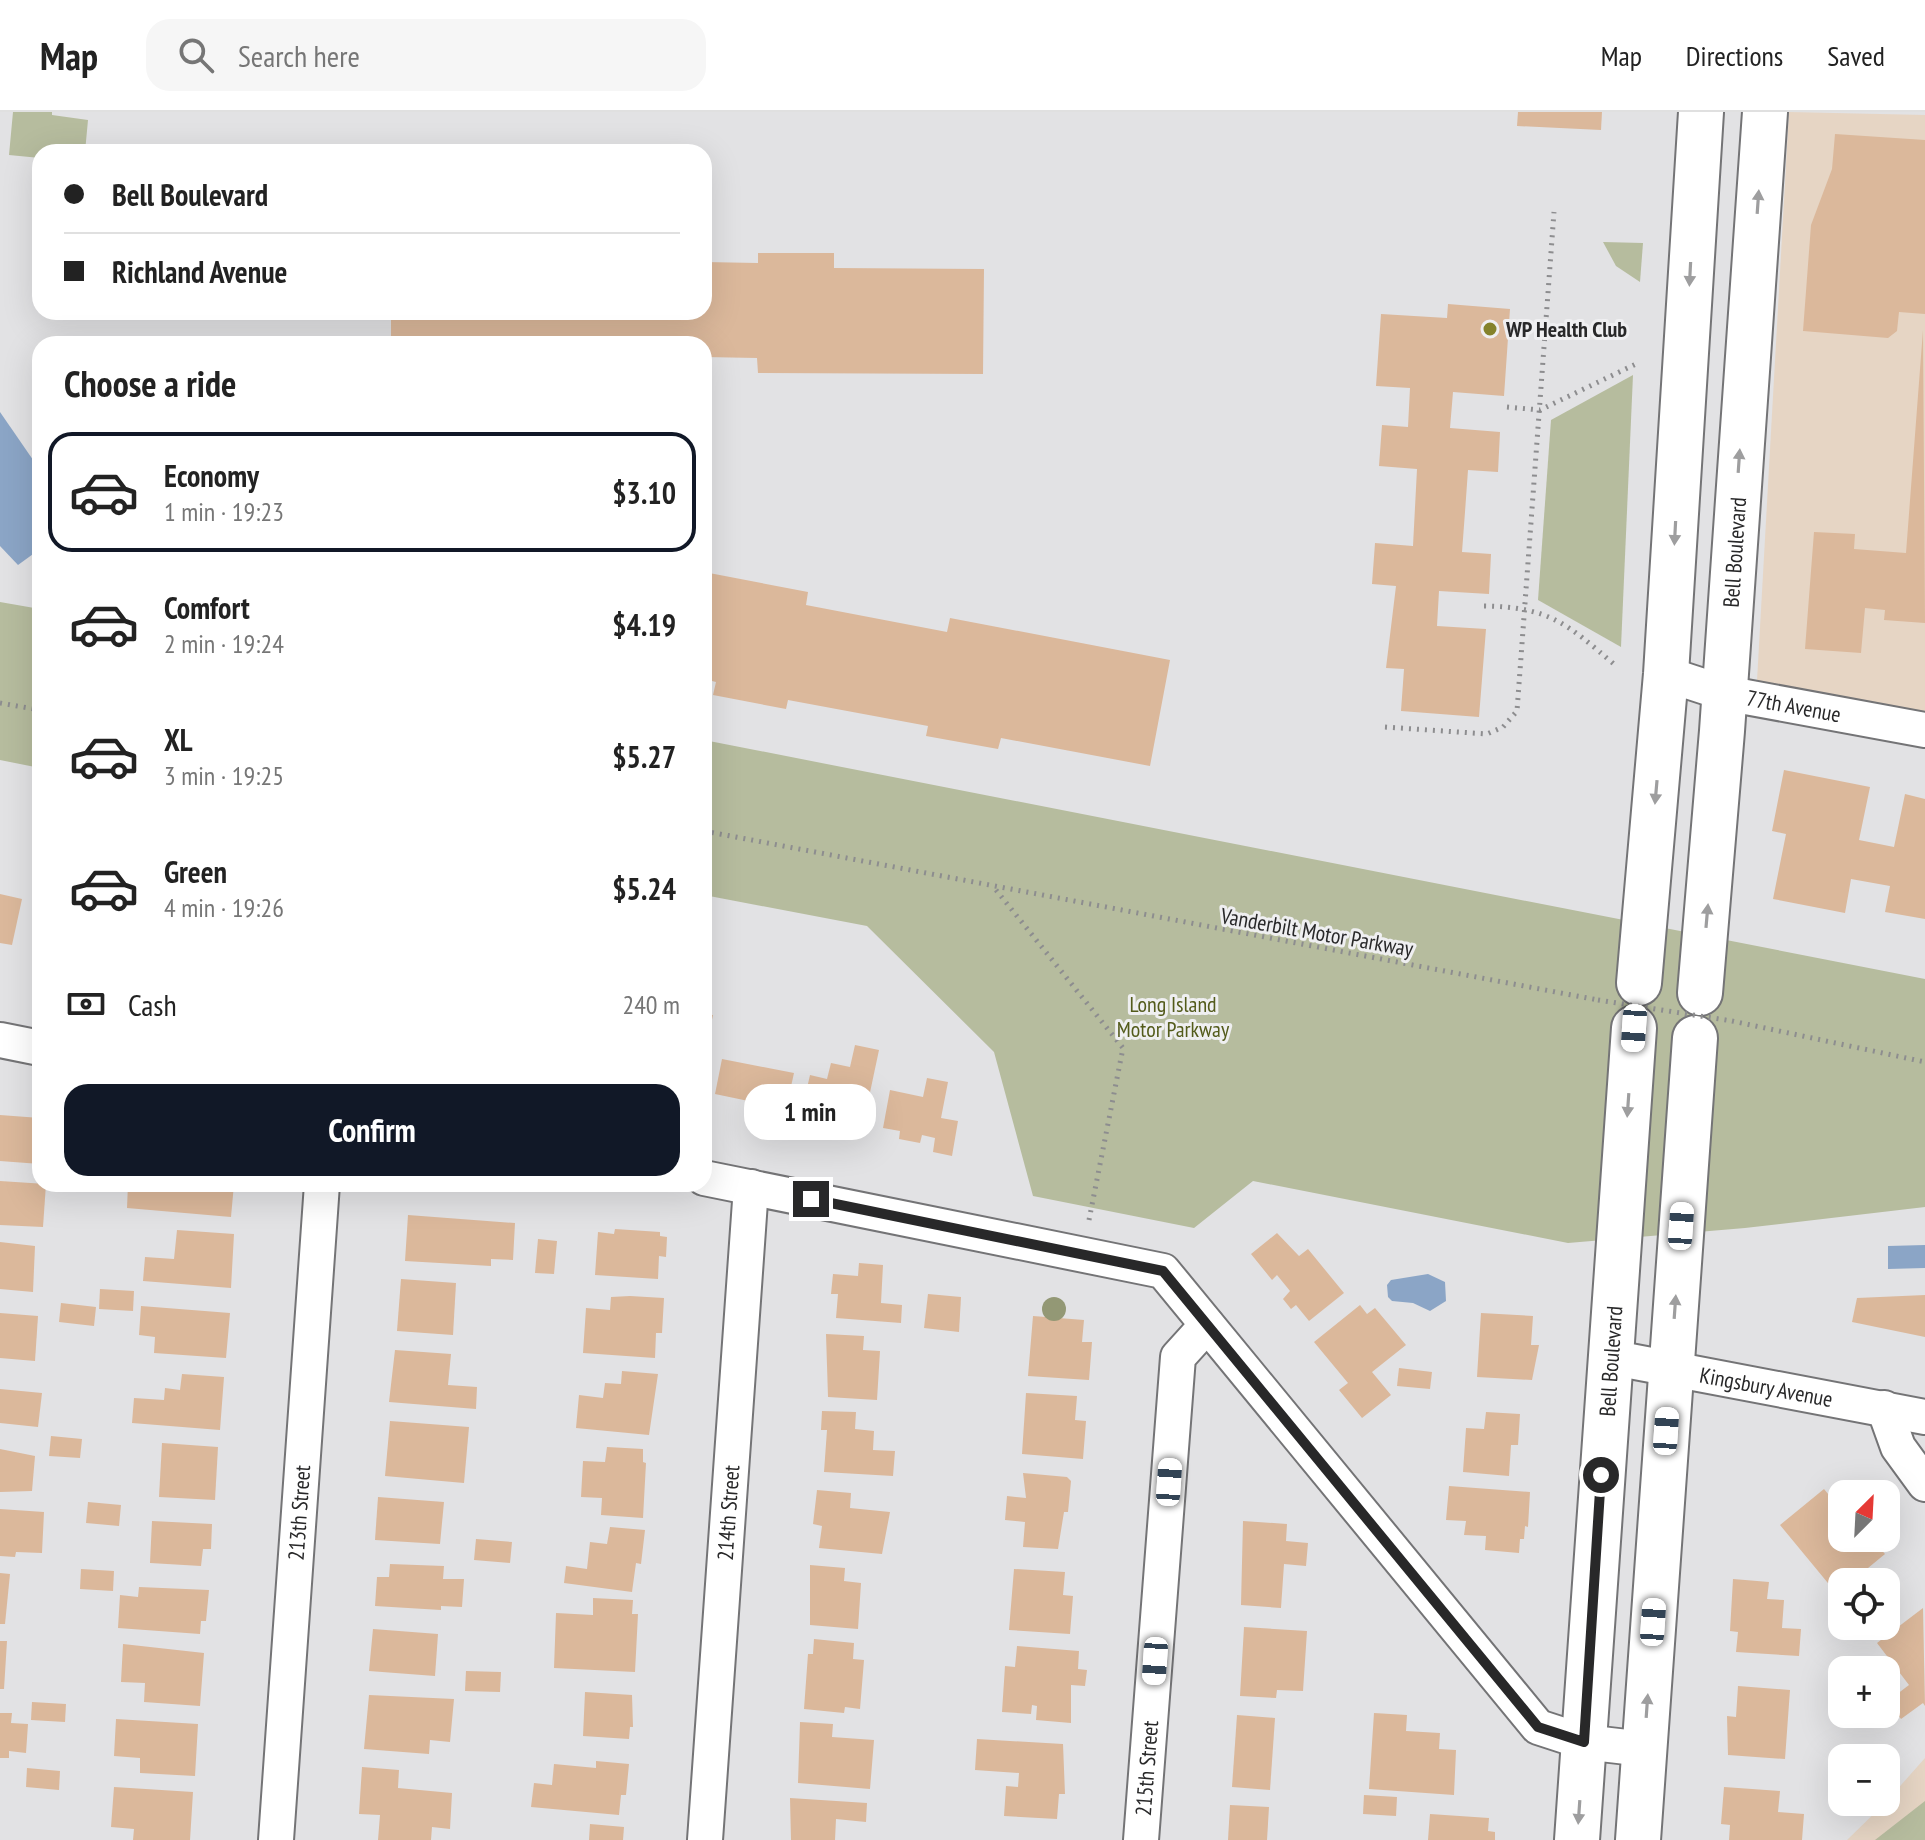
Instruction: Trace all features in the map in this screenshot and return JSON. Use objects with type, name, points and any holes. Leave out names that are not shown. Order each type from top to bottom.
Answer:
[{"type":"street","points":[[1639,983],[1666,674],[1701,112]]},
{"type":"street","name":"Bell Boulevard","points":[[1638,1840],[1670,1367],[1709,1018],[1724,693],[1765,112]]},
{"type":"street","name":"77th Avenue","points":[[1666,674],[1724,693],[1925,730]]},
{"type":"street","name":"Bell Boulevard","points":[[1577,1840],[1634,1028]]},
{"type":"street","points":[[0,1040],[32,1046]]},
{"type":"street","points":[[712,1180],[1163,1271],[1538,1727],[1584,1742],[1644,1749]]},
{"type":"street","name":"214th Street","points":[[705,1840],[751,1187]]},
{"type":"street","name":"213th Street","points":[[276,1840],[321,1192]]},
{"type":"street","name":"215th Street","points":[[1141,1840],[1178,1357],[1207,1325]]},
{"type":"street","name":"Kingsbury Avenue","points":[[1609,1357],[1925,1417]]},
{"type":"street","points":[[1884,1408],[1898,1447],[1925,1484]]},
{"type":"path","points":[[1385,727],[1487,734],[1503,727],[1517,711],[1554,212]]},
{"type":"path","points":[[1507,407],[1540,410],[1638,363]]},
{"type":"path","points":[[1484,606],[1526,607],[1572,628],[1615,665]]},
{"type":"path","points":[[0,703],[32,709]]},
{"type":"path","name":"Vanderbilt Motor Parkway","points":[[712,833],[994,888],[1709,1018],[1925,1062]]},
{"type":"path","points":[[994,888],[1123,1048],[1097,1190],[1080,1256]]},
{"type":"shaded area","points":[[1789,112],[1925,115],[1925,712],[1757,681]]},
{"type":"shaded area","points":[[1925,1758],[1925,1840],[1847,1840],[1872,1816],[1900,1816],[1900,1786]]},
{"type":"green space","points":[[13,112],[52,112],[52,115],[88,120],[86,144],[32,144],[32,157],[9,155]]},
{"type":"green space","points":[[1603,242],[1643,243],[1640,282],[1616,266]]},
{"type":"green space","points":[[1633,375],[1621,647],[1538,600],[1551,420]]},
{"type":"green space","points":[[0,602],[32,608],[32,766],[0,760]]},
{"type":"green space","name":"Long Island Motor Parkway","points":[[712,742],[1925,979],[1925,1207],[1745,1228],[1568,1243],[1253,1181],[1194,1228],[1033,1196],[994,1052],[867,926],[712,897]]},
{"type":"green space","points":[[1925,1801],[1925,1840],[1875,1840]]},
{"type":"water","points":[[0,412],[32,458],[32,555],[18,565],[0,546]]},
{"type":"water","points":[[1925,1245],[1925,1268],[1888,1269],[1888,1246]]},
{"type":"water","points":[[1428,1274],[1445,1282],[1446,1301],[1430,1311],[1413,1303],[1392,1301],[1388,1297],[1387,1285],[1391,1280]]},
{"type":"building","points":[[1518,112],[1602,112],[1601,130],[1517,126]]},
{"type":"building","points":[[1835,134],[1925,140],[1925,314],[1899,312],[1897,331],[1888,338],[1803,331],[1811,225],[1832,169]]},
{"type":"building","points":[[758,253],[834,253],[834,268],[984,269],[983,374],[758,373],[757,358],[712,357],[712,336],[391,336],[391,320],[712,320],[712,262],[758,263]]},
{"type":"building","points":[[1448,304],[1510,309],[1504,396],[1453,392],[1450,428],[1500,432],[1498,472],[1468,470],[1462,552],[1491,554],[1489,594],[1439,591],[1437,626],[1486,629],[1479,717],[1401,711],[1404,669],[1386,668],[1396,586],[1372,584],[1375,543],[1413,546],[1417,469],[1379,466],[1382,425],[1408,427],[1410,388],[1376,386],[1381,314],[1447,318]]},
{"type":"building","points":[[1923,330],[1925,623],[1884,620],[1885,610],[1865,608],[1861,653],[1805,649],[1814,532],[1855,534],[1854,549],[1906,553]]},
{"type":"building","points":[[712,574],[808,592],[806,605],[947,632],[950,618],[1170,660],[1150,766],[1001,738],[998,749],[926,736],[928,726],[788,700],[786,709],[713,695],[716,682],[712,681]]},
{"type":"building","points":[[1784,770],[1870,787],[1859,840],[1894,847],[1905,794],[1925,799],[1925,919],[1885,912],[1890,886],[1851,879],[1845,913],[1773,899],[1786,834],[1772,831]]},
{"type":"building","points":[[0,894],[22,899],[12,945],[0,943]]},
{"type":"building","points":[[855,1045],[879,1050],[865,1116],[837,1110],[836,1117],[802,1110],[810,1075],[827,1079],[831,1063],[850,1067]]},
{"type":"building","points":[[722,1059],[794,1073],[786,1109],[715,1094]]},
{"type":"building","points":[[927,1078],[948,1082],[941,1118],[958,1121],[952,1156],[933,1152],[935,1138],[922,1135],[920,1143],[899,1139],[900,1131],[883,1128],[890,1090],[923,1097]]},
{"type":"building","points":[[0,1115],[32,1117],[32,1163],[0,1161]]},
{"type":"building","points":[[0,1181],[32,1183],[32,1192],[45,1192],[43,1227],[0,1225]]},
{"type":"building","points":[[128,1192],[233,1192],[231,1217],[127,1208]]},
{"type":"building","points":[[408,1215],[515,1223],[513,1260],[491,1259],[491,1266],[405,1261]]},
{"type":"building","points":[[615,1229],[660,1232],[660,1236],[667,1237],[666,1257],[659,1256],[658,1279],[595,1275],[598,1232],[614,1234]]},
{"type":"building","points":[[177,1230],[234,1234],[231,1288],[143,1281],[145,1257],[174,1259]]},
{"type":"building","points":[[1277,1233],[1299,1256],[1308,1249],[1344,1293],[1309,1321],[1296,1305],[1291,1309],[1283,1299],[1290,1291],[1277,1275],[1272,1280],[1251,1254]]},
{"type":"building","points":[[538,1239],[557,1241],[554,1274],[535,1273]]},
{"type":"building","points":[[0,1242],[35,1246],[33,1292],[0,1289]]},
{"type":"building","points":[[859,1263],[883,1265],[881,1303],[902,1305],[901,1323],[836,1318],[838,1294],[831,1294],[833,1274],[858,1276]]},
{"type":"building","points":[[401,1279],[456,1283],[453,1335],[397,1331]]},
{"type":"building","points":[[100,1289],[134,1291],[133,1311],[99,1309]]},
{"type":"building","points":[[928,1294],[961,1297],[959,1332],[924,1328]]},
{"type":"building","points":[[1925,1295],[1925,1337],[1852,1322],[1857,1298]]},
{"type":"building","points":[[611,1297],[664,1298],[662,1333],[656,1333],[655,1358],[583,1353],[586,1308],[610,1310]]},
{"type":"building","points":[[61,1303],[96,1307],[94,1326],[59,1322]]},
{"type":"building","points":[[1360,1305],[1367,1314],[1375,1308],[1406,1345],[1372,1372],[1391,1395],[1362,1418],[1339,1390],[1348,1383],[1314,1342]]},
{"type":"building","points":[[141,1306],[230,1313],[226,1358],[154,1353],[155,1337],[139,1335]]},
{"type":"building","points":[[0,1313],[38,1316],[35,1361],[0,1358]]},
{"type":"building","points":[[1481,1313],[1533,1316],[1531,1345],[1539,1345],[1532,1380],[1477,1377]]},
{"type":"building","points":[[1033,1316],[1084,1320],[1082,1342],[1092,1342],[1089,1380],[1028,1376]]},
{"type":"building","points":[[826,1334],[864,1336],[863,1350],[880,1351],[877,1400],[828,1397]]},
{"type":"building","points":[[395,1350],[451,1354],[448,1385],[477,1387],[476,1409],[389,1402]]},
{"type":"building","points":[[1399,1368],[1432,1372],[1430,1389],[1397,1386]]},
{"type":"building","points":[[622,1371],[658,1374],[649,1435],[576,1428],[579,1395],[603,1398],[605,1383],[621,1384]]},
{"type":"building","points":[[182,1374],[224,1377],[220,1430],[132,1423],[134,1398],[164,1400],[165,1388],[180,1390]]},
{"type":"building","points":[[0,1389],[42,1393],[38,1427],[0,1423]]},
{"type":"building","points":[[1026,1393],[1077,1396],[1075,1420],[1086,1421],[1083,1459],[1022,1454]]},
{"type":"building","points":[[822,1411],[856,1412],[855,1429],[874,1431],[873,1450],[895,1451],[893,1476],[824,1472],[827,1430],[821,1430]]},
{"type":"building","points":[[1486,1412],[1520,1414],[1518,1445],[1511,1445],[1509,1476],[1463,1472],[1466,1428],[1484,1429]]},
{"type":"building","points":[[390,1421],[469,1427],[464,1483],[385,1476]]},
{"type":"building","points":[[51,1436],[82,1439],[80,1458],[49,1456]]},
{"type":"building","points":[[162,1443],[218,1447],[215,1500],[159,1497]]},
{"type":"building","points":[[607,1447],[643,1449],[643,1462],[646,1463],[643,1518],[601,1515],[602,1498],[581,1497],[583,1461],[605,1462]]},
{"type":"building","points":[[0,1449],[35,1456],[32,1491],[0,1492]]},
{"type":"building","points":[[1023,1473],[1067,1477],[1071,1481],[1068,1512],[1064,1512],[1058,1549],[1023,1547],[1025,1522],[1005,1520],[1007,1496],[1026,1498]]},
{"type":"building","points":[[1449,1486],[1530,1492],[1528,1527],[1525,1526],[1524,1539],[1520,1539],[1519,1553],[1485,1550],[1486,1536],[1464,1535],[1466,1521],[1446,1520]]},
{"type":"building","points":[[1824,1489],[1828,1494],[1828,1552],[1885,1554],[1868,1568],[1828,1568],[1828,1583],[1780,1525]]},
{"type":"building","points":[[817,1490],[851,1493],[850,1508],[890,1512],[882,1554],[819,1548],[822,1526],[813,1524]]},
{"type":"building","points":[[378,1497],[444,1502],[440,1544],[375,1540]]},
{"type":"building","points":[[88,1502],[121,1505],[119,1526],[86,1523]]},
{"type":"building","points":[[0,1509],[44,1512],[42,1553],[16,1552],[15,1557],[0,1556]]},
{"type":"building","points":[[152,1521],[212,1524],[211,1549],[203,1549],[201,1566],[150,1563]]},
{"type":"building","points":[[1243,1521],[1287,1524],[1286,1541],[1308,1543],[1306,1566],[1284,1564],[1281,1608],[1241,1605]]},
{"type":"building","points":[[610,1527],[645,1530],[641,1564],[636,1563],[632,1592],[564,1583],[566,1566],[587,1569],[590,1542],[607,1544]]},
{"type":"building","points":[[476,1539],[512,1542],[510,1563],[474,1560]]},
{"type":"building","points":[[390,1564],[444,1566],[443,1579],[464,1579],[462,1607],[441,1606],[441,1610],[375,1606],[377,1577],[389,1577]]},
{"type":"building","points":[[810,1565],[845,1568],[844,1581],[861,1583],[858,1629],[810,1625]]},
{"type":"building","points":[[81,1569],[114,1571],[113,1591],[80,1589]]},
{"type":"building","points":[[1014,1569],[1065,1572],[1063,1595],[1073,1596],[1070,1634],[1009,1630]]},
{"type":"building","points":[[0,1573],[10,1574],[5,1624],[0,1624]]},
{"type":"building","points":[[1733,1579],[1769,1582],[1767,1599],[1784,1600],[1782,1628],[1801,1629],[1799,1656],[1736,1652],[1738,1632],[1730,1631]]},
{"type":"building","points":[[139,1587],[209,1590],[206,1621],[201,1621],[200,1634],[118,1628],[120,1595],[138,1597]]},
{"type":"building","points":[[593,1598],[633,1600],[632,1614],[638,1614],[635,1672],[554,1668],[556,1613],[593,1615]]},
{"type":"building","points":[[1923,1608],[1925,1706],[1923,1703],[1901,1719],[1900,1692],[1909,1685],[1900,1673],[1900,1656],[1887,1656],[1877,1643],[1881,1640],[1900,1640],[1900,1626]]},
{"type":"building","points":[[1244,1627],[1307,1631],[1303,1691],[1277,1690],[1276,1698],[1240,1696]]},
{"type":"building","points":[[373,1629],[438,1634],[435,1676],[369,1671]]},
{"type":"building","points":[[814,1639],[854,1643],[853,1659],[864,1660],[860,1709],[845,1707],[844,1713],[804,1709],[808,1654],[813,1654]]},
{"type":"building","points":[[0,1641],[7,1641],[4,1689],[0,1689]]},
{"type":"building","points":[[123,1644],[204,1653],[200,1706],[144,1702],[145,1683],[121,1682]]},
{"type":"building","points":[[1017,1646],[1079,1651],[1078,1669],[1087,1670],[1085,1686],[1071,1685],[1071,1723],[1036,1720],[1037,1706],[1032,1705],[1031,1714],[1002,1712],[1005,1666],[1015,1667]]},
{"type":"building","points":[[466,1671],[501,1672],[500,1692],[465,1691]]},
{"type":"building","points":[[1738,1686],[1790,1690],[1785,1759],[1728,1755],[1727,1716],[1736,1717]]},
{"type":"building","points":[[585,1692],[632,1695],[633,1727],[630,1727],[629,1739],[583,1736]]},
{"type":"building","points":[[369,1695],[454,1699],[450,1742],[430,1740],[429,1754],[364,1749]]},
{"type":"building","points":[[32,1702],[66,1704],[65,1722],[31,1720]]},
{"type":"building","points":[[0,1713],[12,1713],[11,1723],[28,1724],[26,1753],[9,1751],[9,1758],[0,1758]]},
{"type":"building","points":[[1374,1713],[1407,1715],[1406,1731],[1440,1733],[1439,1749],[1456,1750],[1454,1795],[1369,1789]]},
{"type":"building","points":[[1237,1715],[1275,1718],[1270,1790],[1232,1787]]},
{"type":"building","points":[[116,1719],[198,1724],[195,1776],[140,1773],[140,1758],[114,1756]]},
{"type":"building","points":[[800,1722],[833,1724],[832,1737],[874,1740],[870,1789],[798,1783]]},
{"type":"building","points":[[977,1739],[1063,1744],[1065,1794],[1059,1794],[1057,1819],[1004,1816],[1006,1786],[1018,1787],[1019,1773],[975,1770]]},
{"type":"building","points":[[596,1761],[629,1764],[626,1795],[621,1795],[619,1815],[531,1807],[534,1783],[552,1785],[554,1764],[596,1768]]},
{"type":"building","points":[[362,1767],[399,1770],[398,1788],[452,1793],[450,1829],[432,1827],[431,1840],[378,1840],[380,1815],[359,1814]]},
{"type":"building","points":[[27,1768],[60,1771],[59,1790],[26,1787]]},
{"type":"building","points":[[114,1787],[193,1792],[190,1840],[133,1840],[134,1829],[111,1827]]},
{"type":"building","points":[[1724,1787],[1780,1791],[1778,1812],[1804,1814],[1802,1840],[1729,1840],[1730,1825],[1721,1824]]},
{"type":"building","points":[[1364,1795],[1397,1797],[1396,1816],[1363,1814]]},
{"type":"building","points":[[790,1798],[867,1803],[866,1822],[836,1819],[835,1840],[791,1840]]},
{"type":"building","points":[[1230,1805],[1269,1807],[1267,1840],[1228,1840]]},
{"type":"building","points":[[1430,1814],[1489,1818],[1488,1831],[1495,1832],[1495,1840],[1428,1840]]},
{"type":"building","points":[[590,1824],[624,1827],[623,1840],[589,1840]]},
{"type":"place","name":"WP Health Club","points":[[1490,329]]},
{"type":"route","points":[[811,1199],[1163,1271],[1538,1727],[1584,1742],[1601,1475]]}]
